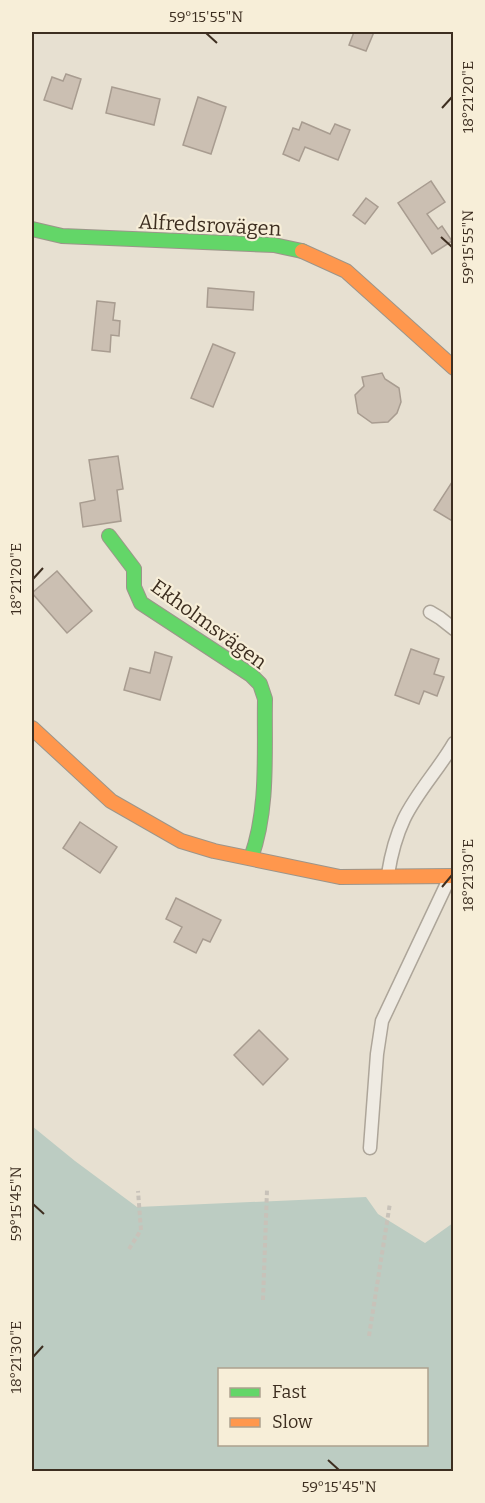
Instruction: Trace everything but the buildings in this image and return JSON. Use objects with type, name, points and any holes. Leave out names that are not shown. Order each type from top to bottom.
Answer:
[{"type":"street","name":"Alfredsrovägen","points":[[32,229],[62,236],[274,245],[303,251],[346,271],[453,368]]},
{"type":"street","name":"Ekholmsvägen","points":[[109,536],[134,569],[132,584],[141,603],[244,670],[260,684],[266,699],[262,815],[258,839],[250,858]]},
{"type":"street","points":[[32,728],[111,801],[181,841],[214,851],[340,877],[452,876]]},
{"type":"lane","points":[[430,612],[453,629]]},
{"type":"lane","points":[[388,878],[391,856],[406,816],[453,743]]},
{"type":"lane","points":[[370,1148],[374,1075],[382,1021],[452,876]]},
{"type":"path","points":[[263,1300],[267,1190]]},
{"type":"path","points":[[129,1249],[141,1230],[138,1191]]},
{"type":"path","points":[[369,1336],[390,1203]]},
{"type":"shaded area","points":[[32,1126],[137,1207],[366,1197],[378,1214],[425,1243],[453,1223],[453,1471],[32,1471]]},
{"type":"traffic: fast","points":[[32,229],[62,236],[274,245],[302,251]]},
{"type":"traffic: fast","points":[[109,536],[134,569],[134,587],[141,603],[251,675],[260,684],[265,699],[263,799],[257,839],[251,858]]},
{"type":"traffic: slow","points":[[302,251],[346,271],[454,368]]},
{"type":"traffic: slow","points":[[32,728],[111,801],[181,841],[214,851],[340,877],[454,876]]}]
